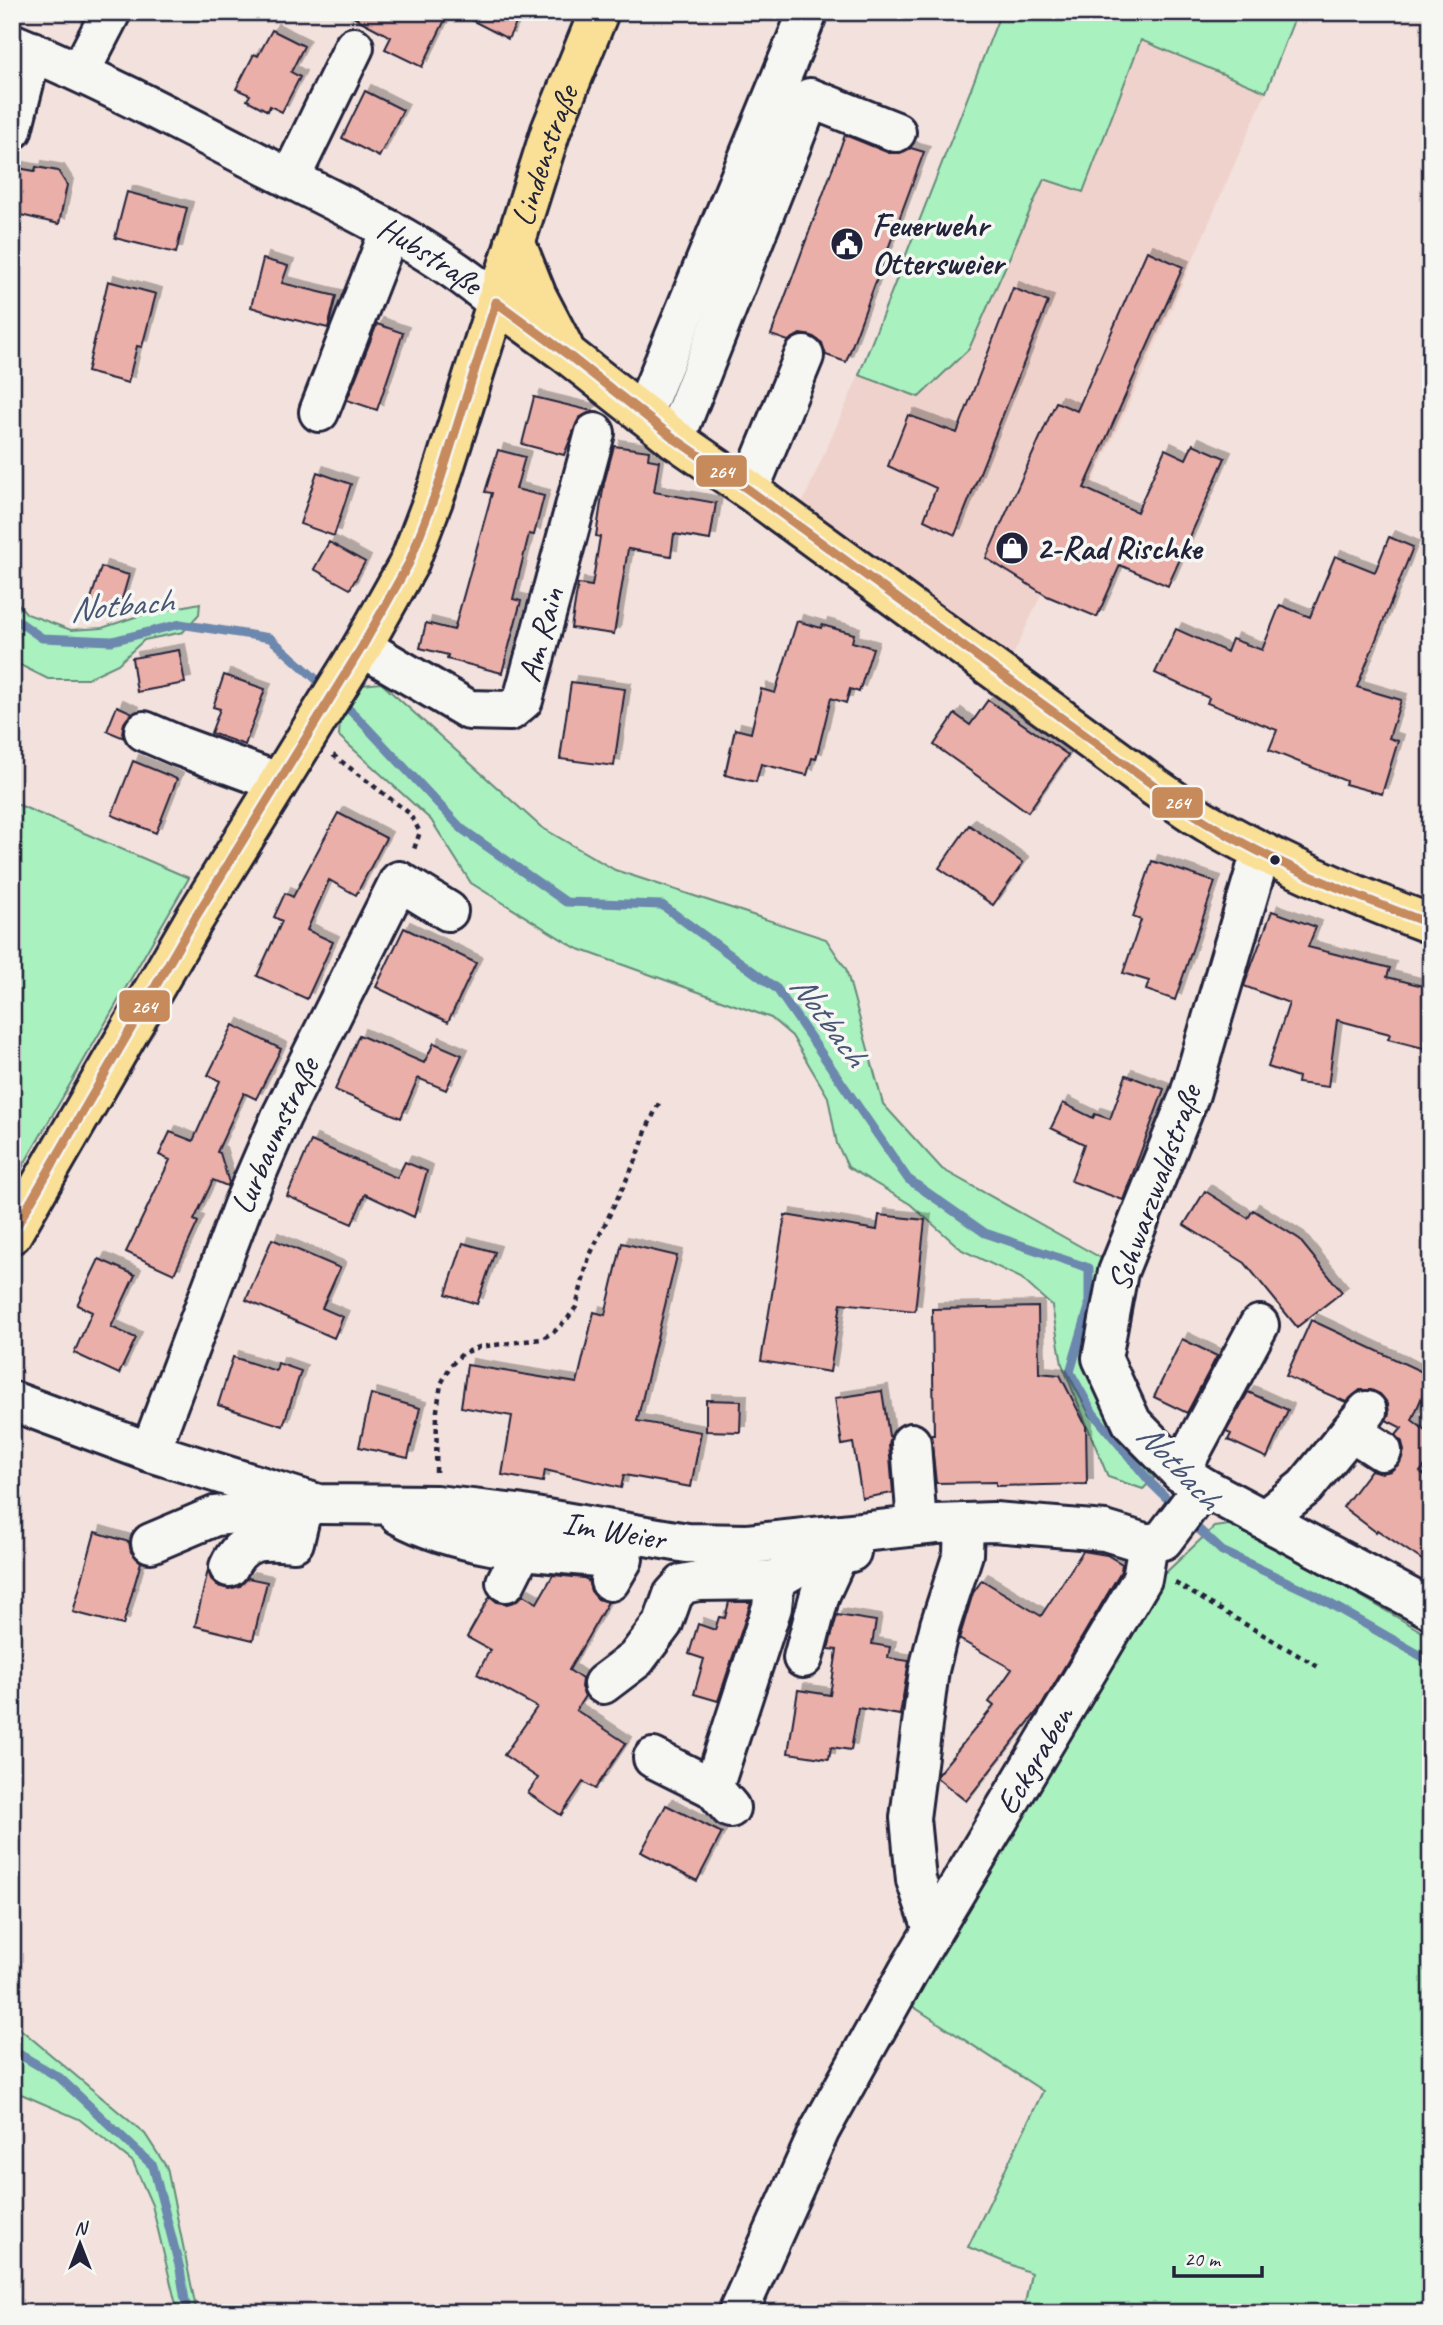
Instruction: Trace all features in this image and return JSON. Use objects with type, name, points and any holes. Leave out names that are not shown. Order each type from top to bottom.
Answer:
[{"type":"main road","name":"Lindenstraße","points":[[12,1234],[195,918],[409,563],[438,487],[551,130],[599,12]]},
{"type":"main road","points":[[515,241],[537,296],[567,354]]},
{"type":"main road","name":"Hubstraße","points":[[496,302],[676,439],[1156,788],[1261,852],[1364,898],[1431,924]]},
{"type":"street","points":[[80,72],[111,12]]},
{"type":"street","points":[[643,414],[808,12]]},
{"type":"street","points":[[12,130],[22,47]]},
{"type":"street","name":"Hubstraße","points":[[22,47],[80,72],[390,230],[472,281],[496,302]]},
{"type":"street","points":[[290,179],[354,47]]},
{"type":"street","points":[[676,439],[810,98],[896,132]]},
{"type":"street","points":[[319,412],[390,230]]},
{"type":"street","points":[[749,490],[804,356]]},
{"type":"street","name":"Am Rain","points":[[354,658],[469,710],[510,711],[523,700],[595,433]]},
{"type":"street","points":[[144,731],[278,782]]},
{"type":"street","name":"Schwarzwaldstraße","points":[[1261,852],[1190,1094],[1118,1272],[1102,1358],[1132,1423],[1192,1488],[1265,1519],[1431,1609]]},
{"type":"street","points":[[399,881],[447,911]]},
{"type":"street","name":"Lurbaumstraße","points":[[150,1452],[243,1205],[281,1117],[399,881]]},
{"type":"street","points":[[1152,1550],[1192,1488],[1259,1325]]},
{"type":"street","name":"Im Weier","points":[[12,1401],[150,1452],[310,1506],[436,1505],[517,1514],[687,1543],[748,1544],[994,1522],[1105,1531],[1152,1550]]},
{"type":"street","points":[[1265,1519],[1367,1431]]},
{"type":"street","points":[[911,1443],[939,1525],[962,1554],[929,1670],[910,1818],[916,1880],[933,1929]]},
{"type":"street","points":[[379,1504],[412,1522],[459,1537],[514,1566],[623,1559],[610,1581]]},
{"type":"street","points":[[151,1543],[215,1516],[246,1513],[283,1516],[310,1506]]},
{"type":"street","points":[[229,1567],[234,1557],[247,1545],[263,1539],[294,1542],[310,1506]]},
{"type":"street","points":[[603,1684],[636,1659],[663,1623],[673,1595],[683,1584],[698,1581],[775,1580],[807,1562],[871,1547],[939,1525]]},
{"type":"street","name":"Eckgraben","points":[[743,2313],[738,2310],[820,2130],[909,1970],[1142,1579],[1152,1550]]},
{"type":"street","points":[[803,1658],[820,1594],[838,1555]]},
{"type":"street","points":[[653,1758],[721,1798],[772,1607],[775,1580]]},
{"type":"path","points":[[314,722],[409,813],[420,832],[399,881]]},
{"type":"path","points":[[436,1505],[437,1410],[441,1384],[451,1365],[463,1354],[479,1347],[541,1339],[554,1332],[568,1318],[576,1307],[589,1257],[637,1158],[659,1103]]},
{"type":"path","points":[[1152,1550],[1320,1668]]},
{"type":"shaded area","points":[[1141,40],[1266,92],[1145,369],[1009,664],[799,511],[859,375],[919,397],[969,349],[1044,178],[1083,191]]},
{"type":"green space","points":[[1001,12],[1297,12],[1266,92],[1141,40],[1083,192],[1044,179],[969,349],[919,397],[859,375]]},
{"type":"green space","points":[[12,597],[27,614],[71,630],[102,628],[141,615],[200,603],[199,614],[183,632],[144,640],[118,664],[86,679],[48,679],[12,661]]},
{"type":"green space","points":[[381,683],[541,827],[615,870],[826,939],[846,969],[883,1104],[942,1169],[1110,1263],[1110,1412],[1154,1478],[1143,1489],[1108,1477],[1062,1364],[1052,1306],[1021,1278],[962,1250],[910,1204],[848,1167],[837,1144],[828,1097],[792,1036],[771,1018],[576,948],[471,883],[431,820],[339,736],[340,719],[362,685]]},
{"type":"green space","points":[[12,802],[189,878],[12,1185]]},
{"type":"green space","points":[[1237,1524],[1431,1637],[1431,2313],[1023,2313],[1031,2273],[968,2247],[1043,2091],[900,1998],[1159,1579],[1214,1527]]},
{"type":"green space","points":[[12,2022],[145,2134],[167,2168],[197,2313],[178,2313],[152,2205],[133,2162],[79,2119],[12,2090]]},
{"type":"building","points":[[344,12],[430,12],[445,20],[422,67],[385,49],[391,37]]},
{"type":"building","points":[[456,12],[522,12],[508,39]]},
{"type":"building","points":[[272,30],[304,46],[291,72],[300,77],[282,112],[270,106],[268,111],[247,100],[250,95],[236,89],[254,54],[258,56]]},
{"type":"building","points":[[365,91],[403,110],[379,157],[342,138]]},
{"type":"building","name":"Feuerwehr Ottersweier","points":[[845,135],[889,153],[900,153],[911,148],[924,152],[846,362],[826,355],[822,343],[812,336],[800,334],[788,341],[771,335]]},
{"type":"building","points":[[12,167],[58,171],[67,185],[59,224],[12,213]]},
{"type":"building","points":[[127,192],[187,208],[176,253],[115,238]]},
{"type":"building","points":[[1147,251],[1183,267],[1084,488],[1137,512],[1165,449],[1186,459],[1193,444],[1225,458],[1168,586],[1120,565],[1097,617],[1047,596],[986,558],[1056,402],[1077,411]]},
{"type":"building","points":[[263,259],[288,266],[282,283],[336,296],[328,328],[251,307]]},
{"type":"building","points":[[108,281],[156,294],[142,347],[137,346],[128,383],[87,372]]},
{"type":"building","points":[[1013,288],[1048,302],[955,535],[924,520],[936,488],[888,466],[908,415],[957,433]]},
{"type":"building","points":[[377,324],[403,333],[377,410],[347,400]]},
{"type":"building","points":[[534,397],[592,411],[579,418],[564,455],[522,444]]},
{"type":"building","points":[[614,446],[649,451],[648,459],[659,461],[654,492],[716,503],[710,540],[674,534],[671,556],[628,549],[614,634],[571,628],[578,584],[592,586],[600,537],[596,536],[604,483]]},
{"type":"building","points":[[498,450],[525,457],[516,489],[544,496],[534,535],[529,534],[513,599],[521,601],[502,673],[447,659],[448,655],[420,648],[426,623],[454,630],[492,493],[485,492]]},
{"type":"building","points":[[317,472],[351,484],[334,536],[300,524]]},
{"type":"building","points":[[1389,537],[1413,547],[1357,687],[1401,700],[1389,738],[1398,741],[1382,794],[1345,784],[1346,781],[1269,750],[1277,730],[1207,703],[1209,698],[1155,673],[1176,629],[1227,652],[1232,639],[1262,650],[1280,605],[1310,617],[1335,556],[1375,572]]},
{"type":"building","points":[[329,542],[365,562],[350,589],[314,569]]},
{"type":"building","points":[[101,567],[129,575],[122,599],[118,598],[112,616],[88,608]]},
{"type":"building","points":[[797,621],[854,634],[852,642],[873,648],[859,692],[850,689],[846,703],[831,698],[816,759],[812,758],[807,775],[761,764],[756,782],[725,775],[735,729],[751,733],[761,689],[775,693]]},
{"type":"building","points":[[179,650],[185,683],[137,692],[132,658]]},
{"type":"building","points":[[224,675],[265,689],[245,745],[211,733],[220,709],[213,707]]},
{"type":"building","points":[[571,682],[625,689],[614,766],[560,759]]},
{"type":"building","points":[[988,700],[1068,755],[1028,812],[934,745],[955,714],[970,725]]},
{"type":"building","points":[[117,706],[133,713],[124,723],[124,738],[107,731]]},
{"type":"building","points":[[133,761],[177,779],[156,833],[112,815]]},
{"type":"building","points":[[338,813],[386,838],[356,895],[329,880],[307,930],[333,942],[307,999],[257,976],[282,921],[274,917],[285,893],[293,897]]},
{"type":"building","points":[[969,825],[1023,863],[993,905],[939,868]]},
{"type":"building","points":[[1152,861],[1215,882],[1175,1000],[1146,990],[1149,981],[1123,973],[1141,920],[1133,917]]},
{"type":"building","points":[[1272,911],[1316,927],[1308,947],[1390,968],[1387,977],[1431,988],[1431,1050],[1388,1039],[1390,1034],[1337,1020],[1328,1087],[1297,1083],[1298,1077],[1268,1067],[1289,1003],[1244,986]]},
{"type":"building","points":[[404,928],[476,963],[448,1022],[376,987]]},
{"type":"building","points":[[233,1025],[281,1049],[256,1099],[244,1093],[217,1152],[220,1153],[229,1183],[227,1186],[213,1180],[194,1220],[198,1222],[174,1274],[126,1252],[170,1160],[159,1155],[170,1132],[193,1141],[220,1081],[208,1075]]},
{"type":"building","points":[[359,1035],[424,1063],[434,1043],[462,1055],[446,1090],[418,1078],[401,1118],[335,1090]]},
{"type":"building","points":[[1126,1075],[1164,1089],[1123,1200],[1071,1181],[1084,1144],[1051,1128],[1063,1103],[1093,1118],[1095,1114],[1110,1119]]},
{"type":"building","points":[[311,1141],[397,1178],[405,1162],[427,1171],[414,1217],[365,1194],[352,1224],[287,1196]]},
{"type":"building","points":[[1205,1191],[1248,1218],[1253,1210],[1298,1238],[1342,1292],[1297,1327],[1245,1263],[1184,1225]]},
{"type":"building","points":[[785,1215],[877,1230],[879,1215],[925,1220],[915,1311],[841,1303],[830,1372],[761,1361]]},
{"type":"building","points":[[272,1239],[340,1268],[322,1308],[343,1317],[334,1338],[246,1300]]},
{"type":"building","points":[[463,1243],[495,1252],[477,1304],[446,1294]]},
{"type":"building","points":[[622,1243],[677,1256],[637,1421],[701,1432],[691,1487],[624,1475],[621,1488],[545,1470],[543,1482],[502,1475],[512,1416],[461,1407],[467,1365],[577,1383],[594,1312],[605,1315]]},
{"type":"building","points":[[99,1259],[135,1275],[111,1327],[136,1338],[119,1374],[74,1353],[92,1312],[77,1305]]},
{"type":"building","points":[[1038,1307],[1039,1373],[1060,1375],[1086,1426],[1087,1484],[996,1486],[996,1482],[936,1483],[931,1435],[934,1435],[932,1309]]},
{"type":"building","points":[[1311,1320],[1431,1376],[1412,1420],[1431,1435],[1431,1458],[1420,1472],[1431,1479],[1431,1566],[1377,1530],[1376,1532],[1343,1507],[1371,1470],[1382,1473],[1391,1471],[1400,1463],[1404,1451],[1402,1442],[1396,1435],[1402,1428],[1386,1420],[1389,1414],[1388,1404],[1380,1394],[1371,1390],[1360,1390],[1346,1402],[1286,1376]]},
{"type":"building","points":[[1182,1339],[1217,1356],[1187,1413],[1154,1397]]},
{"type":"building","points":[[233,1357],[276,1371],[278,1363],[301,1371],[283,1426],[218,1405]]},
{"type":"building","points":[[882,1391],[891,1436],[889,1445],[893,1493],[862,1498],[853,1443],[842,1445],[835,1398]]},
{"type":"building","points":[[1248,1392],[1288,1410],[1267,1458],[1228,1440],[1231,1434],[1226,1432]]},
{"type":"building","points":[[371,1394],[420,1408],[408,1458],[359,1447]]},
{"type":"building","points":[[706,1400],[741,1401],[740,1432],[706,1431]]},
{"type":"building","points":[[95,1532],[129,1542],[131,1552],[141,1562],[123,1625],[73,1612]]},
{"type":"building","points":[[1083,1551],[1107,1555],[1122,1564],[1121,1571],[1042,1705],[966,1801],[937,1778],[938,1774],[994,1706],[989,1702],[1012,1669],[959,1639],[973,1593],[982,1580],[1041,1616]]},
{"type":"building","points":[[208,1570],[211,1579],[218,1586],[229,1589],[240,1586],[248,1578],[267,1582],[253,1640],[195,1626]]},
{"type":"building","points":[[553,1575],[584,1578],[588,1580],[591,1591],[598,1599],[608,1602],[569,1670],[582,1679],[581,1687],[585,1696],[576,1710],[626,1743],[595,1789],[583,1782],[561,1815],[528,1793],[538,1778],[504,1755],[537,1707],[477,1674],[490,1650],[467,1637],[490,1596],[497,1602],[507,1604],[517,1601],[523,1595],[537,1603]]},
{"type":"building","points":[[729,1602],[751,1602],[718,1701],[694,1694],[704,1659],[689,1654],[698,1624],[715,1630],[719,1617],[725,1618]]},
{"type":"building","points":[[837,1615],[876,1621],[872,1644],[890,1647],[888,1658],[909,1661],[900,1715],[858,1708],[851,1750],[831,1747],[829,1759],[788,1753],[798,1690],[830,1695],[837,1650],[828,1649]]},
{"type":"building","points":[[666,1805],[722,1833],[697,1881],[641,1852]]},
{"type":"waterway","name":"Notbach","points":[[12,617],[42,638],[112,641],[180,624],[270,638],[326,688]]},
{"type":"waterway","name":"Notbach","points":[[339,700],[462,829],[566,902],[662,905],[777,989],[908,1179],[985,1233],[1089,1268],[1089,1307],[1070,1372],[1093,1413],[1151,1483],[1178,1509]]},
{"type":"waterway","name":"Notbach","points":[[1190,1521],[1222,1551],[1313,1594],[1431,1664]]},
{"type":"waterway","points":[[12,2050],[60,2078],[153,2166],[180,2269],[187,2313]]},
{"type":"transit line","name":"264","points":[[496,302],[675,439],[1189,811],[1276,860],[1337,888],[1431,924]]},
{"type":"transit line","name":"264","points":[[12,1234],[195,918],[362,647],[409,563],[438,487],[496,302]]},
{"type":"place","name":"Feuerwehr Ottersweier","points":[[847,244]]},
{"type":"place","name":"2-Rad Rischke","points":[[1012,548]]}]
